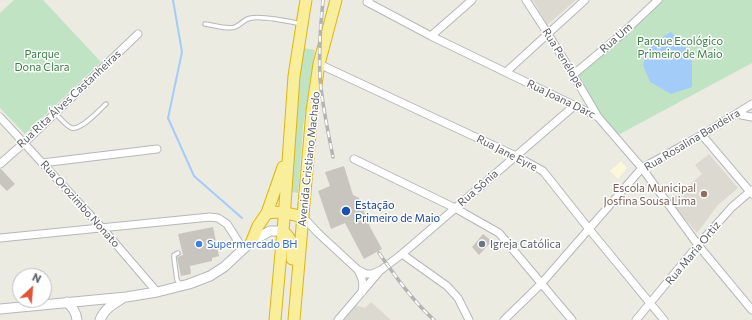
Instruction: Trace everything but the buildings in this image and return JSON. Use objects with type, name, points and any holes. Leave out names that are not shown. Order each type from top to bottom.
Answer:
[{"type":"highway","name":"Avenida Cristiano Machado","points":[[275,320],[294,76],[306,0]]},
{"type":"highway","name":"Avenida Cristiano Machado","points":[[294,320],[312,111],[319,64],[336,0]]},
{"type":"highway","points":[[252,240],[258,226],[267,213],[289,151]]},
{"type":"highway","points":[[267,213],[284,212],[303,217]]},
{"type":"highway","points":[[283,231],[291,240],[293,248],[287,315],[290,320]]},
{"type":"street","points":[[431,36],[472,0]]},
{"type":"street","name":"Rua Penélope","points":[[526,0],[574,74],[598,117]]},
{"type":"street","points":[[506,72],[585,0]]},
{"type":"street","name":"Rua Um","points":[[574,74],[622,34],[658,0]]},
{"type":"street","name":"Rua Joana Darc","points":[[368,1],[431,36],[598,117],[642,168],[698,245],[752,310]]},
{"type":"street","name":"Rua Rita Álves Castanheiras","points":[[0,164],[138,34]]},
{"type":"street","name":"Rua Jane Eyre","points":[[319,64],[516,156],[543,171],[664,320]]},
{"type":"street","name":"Rua Rosalina Bandeira","points":[[504,320],[541,284],[642,168],[752,104]]},
{"type":"street","name":"Rua Sônia","points":[[338,320],[381,270],[402,254],[574,106]]},
{"type":"street","points":[[736,114],[752,117]]},
{"type":"street","name":"Rua Orozimbo Nonato","points":[[0,117],[104,229],[157,292]]},
{"type":"street","points":[[702,134],[751,191]]},
{"type":"street","points":[[42,163],[157,150]]},
{"type":"street","points":[[354,159],[455,208],[499,233],[572,320]]},
{"type":"street","name":"Rua Maria Ortiz","points":[[636,320],[698,245],[732,207],[751,191]]},
{"type":"street","points":[[303,217],[358,270],[366,274],[372,274],[381,270]]},
{"type":"street","points":[[0,238],[218,218],[227,224],[243,249]]},
{"type":"street","points":[[0,309],[126,296],[157,292],[180,286],[210,276],[224,267],[252,240],[270,231],[283,231]]},
{"type":"street","points":[[402,254],[447,286],[458,298],[470,320]]},
{"type":"street","points":[[358,270],[364,285],[362,292]]},
{"type":"street","points":[[100,320],[106,309],[126,296]]},
{"type":"street","points":[[67,302],[75,310],[77,320]]},
{"type":"lane","points":[[205,24],[235,28],[246,19],[253,18],[274,19],[302,24]]},
{"type":"lane","points":[[55,113],[73,128],[84,124],[106,104]]},
{"type":"lane","points":[[178,253],[174,255],[174,258],[177,280],[180,286]]},
{"type":"shaded area","points":[[533,0],[576,0],[547,25]]},
{"type":"shaded area","name":"Escola Municipal Josfina Sousa Lima","points":[[709,154],[738,188],[718,205],[697,233],[670,201],[702,174],[695,165]]},
{"type":"shaded area","points":[[621,161],[627,168],[618,179],[610,171]]},
{"type":"shaded area","points":[[371,302],[391,320],[342,320],[355,305],[365,308]]},
{"type":"green space","name":"Parque Dona Clara","points":[[14,0],[43,0],[101,62],[25,134],[0,108],[0,13]]},
{"type":"green space","name":"Parque Ecológico Primeiro de Maio","points":[[662,0],[752,0],[752,63],[618,135],[600,113],[577,73]]},
{"type":"green space","points":[[304,48],[315,50],[303,127],[298,193],[291,192],[298,80]]},
{"type":"water","points":[[671,32],[692,54],[692,87],[671,94],[650,82],[643,65],[652,45]]},
{"type":"waterway","points":[[173,0],[182,52],[168,118],[194,176],[242,218]]},
{"type":"railway","points":[[323,0],[320,39],[320,78],[333,157]]},
{"type":"railway","points":[[379,253],[411,296],[434,320]]},
{"type":"place","name":"Escola Municipal Josfina Sousa Lima","points":[[704,194]]},
{"type":"place","name":"Estação Primeiro de Maio","points":[[346,211]]},
{"type":"place","name":"Supermercado BH","points":[[199,244]]},
{"type":"place","name":"Igreja Católica","points":[[482,244]]}]
